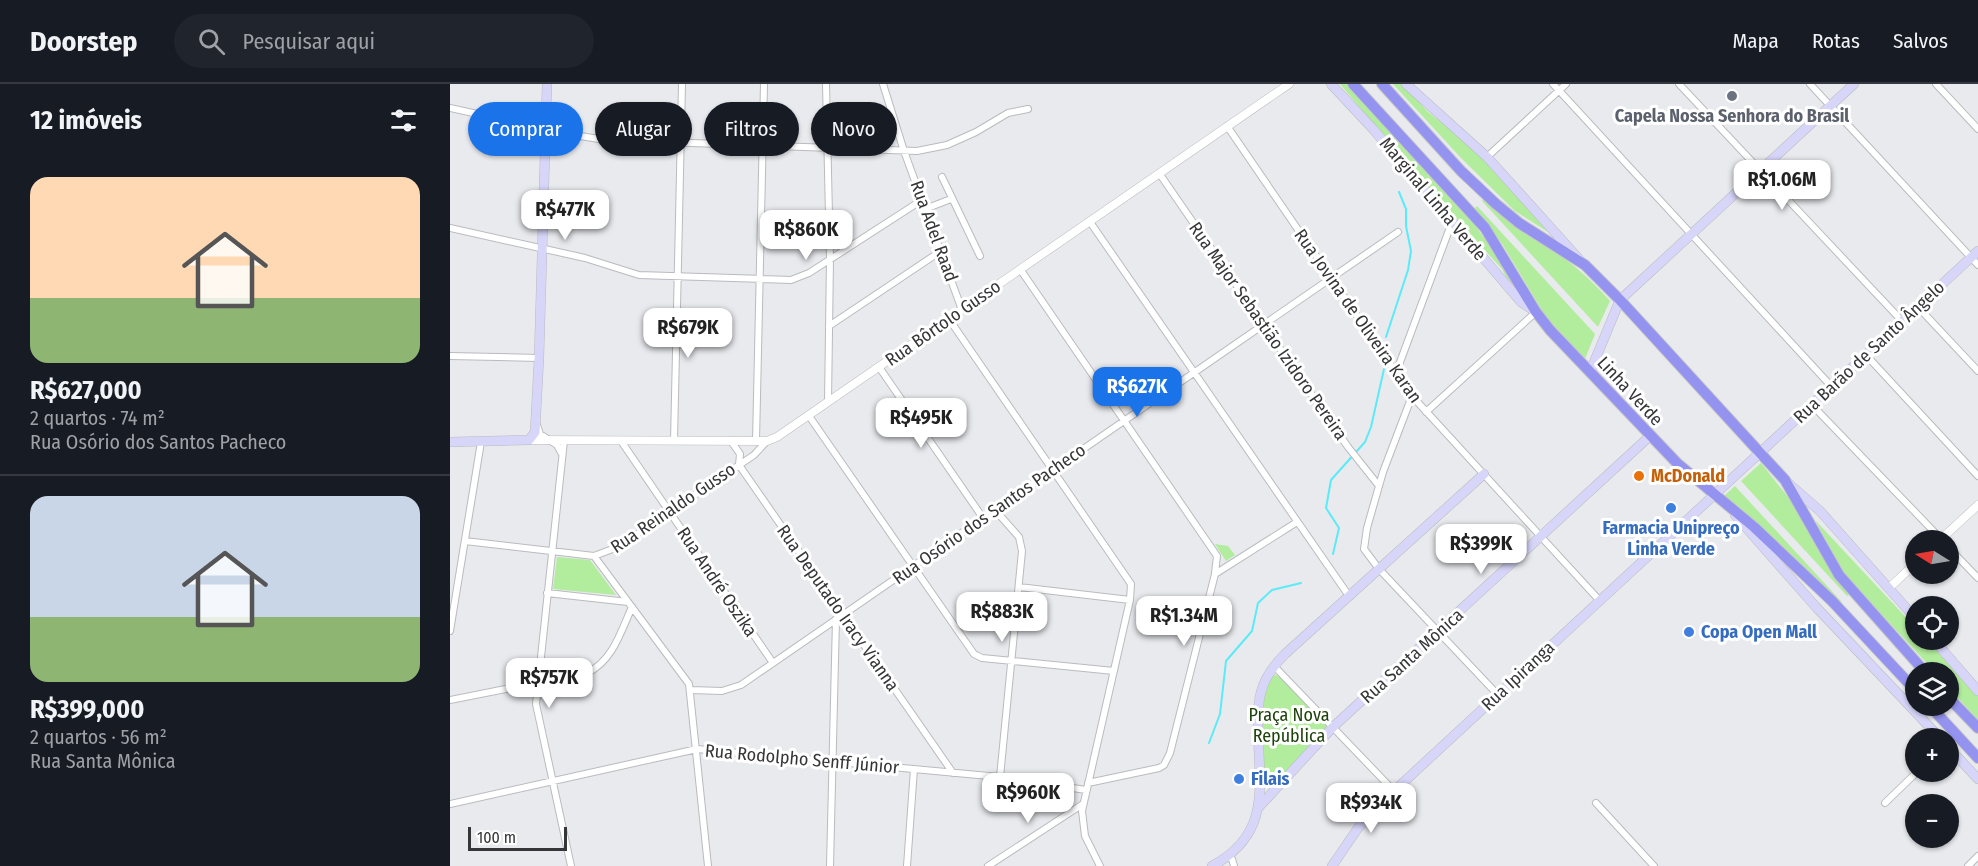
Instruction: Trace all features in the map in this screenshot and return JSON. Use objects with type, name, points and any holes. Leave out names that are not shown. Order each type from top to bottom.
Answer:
[{"type":"highway","name":"Linha Verde","points":[[1353,84],[1485,228],[1536,312],[1550,330],[1677,463],[1754,527],[1832,601],[1905,679]]},
{"type":"highway","points":[[1382,84],[1461,171],[1496,204],[1519,223],[1585,265],[1620,300],[1785,480],[1839,575],[1916,662]]},
{"type":"highway","points":[[1959,708],[1978,728]]},
{"type":"highway","points":[[1939,716],[1978,758]]},
{"type":"main road","points":[[546,102],[547,84]]},
{"type":"main road","name":"Marginal Linha Verde","points":[[1331,84],[1374,129],[1521,302],[1536,312]]},
{"type":"main road","points":[[1406,84],[1487,157],[1585,265]]},
{"type":"main road","points":[[1590,372],[1620,300],[1854,84]]},
{"type":"main road","points":[[529,440],[537,424],[544,156]]},
{"type":"main road","name":"Rua Barão de Santo Ângelo","points":[[1714,495],[1902,321],[1976,258]]},
{"type":"main road","name":"Rua Santa Mônica","points":[[1258,808],[1333,727],[1650,436]]},
{"type":"main road","name":"Rua Bôrtolo Gusso","points":[[450,442],[529,440]]},
{"type":"main road","points":[[1212,866],[1242,844],[1258,808],[1260,792],[1258,705],[1264,683],[1274,666],[1484,474]]},
{"type":"main road","points":[[1785,480],[1820,511],[1905,606]]},
{"type":"main road","name":"Rua Ipiranga","points":[[1332,866],[1358,828],[1394,791],[1714,495]]},
{"type":"main road","points":[[1726,504],[1808,598],[1931,728]]},
{"type":"main road","points":[[1943,650],[1978,691]]},
{"type":"main road","points":[[1959,759],[1978,779]]},
{"type":"street","points":[[681,102],[682,84]]},
{"type":"street","points":[[763,102],[764,84]]},
{"type":"street","points":[[826,84],[826,102]]},
{"type":"street","name":"Rua Adel Raad","points":[[883,84],[904,151],[962,310]]},
{"type":"street","name":"Rua Bôrtolo Gusso","points":[[529,440],[766,441],[777,437],[1289,84]]},
{"type":"street","points":[[1552,84],[1832,387]]},
{"type":"street","points":[[1487,157],[1566,84]]},
{"type":"street","points":[[1679,84],[1902,321]]},
{"type":"street","points":[[1810,84],[1976,258]]},
{"type":"street","points":[[1936,84],[1978,129]]},
{"type":"street","points":[[450,108],[468,112]]},
{"type":"street","points":[[897,151],[927,151],[947,145],[976,132],[1008,113],[1028,109]]},
{"type":"street","name":"Rua Jovina de Oliveira Karan","points":[[1227,126],[1412,396],[1600,601]]},
{"type":"street","points":[[674,441],[680,156]]},
{"type":"street","points":[[756,441],[762,156]]},
{"type":"street","points":[[827,156],[830,259],[828,402]]},
{"type":"street","name":"Rua Major Sebastião Izidoro Pereira","points":[[1159,173],[1347,447],[1379,486]]},
{"type":"street","points":[[942,177],[980,256]]},
{"type":"street","points":[[926,209],[951,199]]},
{"type":"street","points":[[450,228],[585,258],[639,275],[796,279],[809,273],[922,200]]},
{"type":"street","points":[[1090,222],[1349,596]]},
{"type":"street","points":[[1396,373],[1452,222]]},
{"type":"street","name":"Rua Osório dos Santos Pacheco","points":[[691,690],[728,690],[741,685],[1398,232]]},
{"type":"street","points":[[829,326],[941,251]]},
{"type":"street","points":[[1020,269],[1217,556],[1215,574]]},
{"type":"street","points":[[1918,307],[1978,371]]},
{"type":"street","points":[[1426,412],[1536,312]]},
{"type":"street","points":[[949,319],[1132,589],[1083,804],[1082,819],[1085,836],[1101,866]]},
{"type":"street","points":[[1866,355],[1978,476]]},
{"type":"street","points":[[450,356],[539,358]]},
{"type":"street","points":[[879,367],[983,518]]},
{"type":"street","points":[[1412,396],[1379,486],[1364,544],[1366,553],[1498,695]]},
{"type":"street","points":[[1812,405],[1931,530]]},
{"type":"street","points":[[809,416],[974,654],[982,658],[1114,671]]},
{"type":"street","points":[[537,424],[540,434],[557,445],[562,454]]},
{"type":"street","points":[[564,441],[537,682],[537,711],[571,866]]},
{"type":"street","name":"Rua André Oszika","points":[[621,441],[773,663]]},
{"type":"street","name":"Rua Deputado Iracy Vianna","points":[[731,441],[740,454],[739,465],[953,773]]},
{"type":"street","name":"Rua Reinaldo Gusso","points":[[465,541],[594,556],[618,547],[739,465],[758,451],[766,441]]},
{"type":"street","points":[[450,631],[481,442]]},
{"type":"street","points":[[1952,530],[1978,505]]},
{"type":"street","points":[[995,510],[1015,530],[1022,543],[1000,777]]},
{"type":"street","points":[[1215,574],[1297,522]]},
{"type":"street","points":[[594,556],[686,679],[691,690],[708,866]]},
{"type":"street","points":[[1959,558],[1978,578]]},
{"type":"street","points":[[1889,588],[1905,573]]},
{"type":"street","name":"Rua Rodolpho Senff Júnior","points":[[450,804],[697,749],[1087,786],[1154,770],[1168,760],[1215,574]]},
{"type":"street","points":[[1019,587],[1130,600]]},
{"type":"street","points":[[547,593],[630,604]]},
{"type":"street","points":[[450,700],[587,673],[601,664],[612,651],[630,604]]},
{"type":"street","points":[[831,866],[836,619]]},
{"type":"street","points":[[1274,666],[1394,791]]},
{"type":"street","points":[[907,866],[914,769]]},
{"type":"street","points":[[1884,803],[1906,782]]},
{"type":"street","points":[[1596,803],[1654,866]]},
{"type":"street","points":[[988,866],[1083,804]]},
{"type":"street","points":[[1968,866],[1978,856]]},
{"type":"street","points":[[1227,857],[1232,859],[1234,866]]},
{"type":"green space","points":[[1340,84],[1347,84],[1466,213],[1493,250],[1518,294],[1505,281],[1507,279],[1502,269],[1420,179]]},
{"type":"green space","points":[[1393,84],[1402,84],[1428,112],[1487,162],[1548,232],[1515,211],[1461,158]]},
{"type":"green space","points":[[1484,199],[1566,259],[1610,301],[1598,327],[1482,201]]},
{"type":"green space","points":[[1477,206],[1595,334],[1585,359],[1546,317],[1503,245],[1475,208]]},
{"type":"green space","points":[[1761,463],[1795,506],[1825,560],[1849,595],[1847,596],[1741,481]]},
{"type":"green space","points":[[1735,486],[1841,601],[1840,603],[1793,556],[1724,496]]},
{"type":"green space","points":[[1815,520],[1905,616],[1905,640],[1845,575]]},
{"type":"green space","points":[[1215,544],[1228,546],[1235,555],[1226,561]]},
{"type":"green space","points":[[557,557],[590,560],[616,595],[553,589]]},
{"type":"green space","points":[[1915,650],[1936,650],[1947,662],[1926,662]]},
{"type":"green space","points":[[1959,675],[1978,696],[1978,720],[1959,699]]},
{"type":"green space","name":"Praça Nova República","points":[[1272,676],[1282,678],[1327,727],[1272,786],[1262,781],[1261,714],[1267,688]]},
{"type":"waterway","points":[[1386,337],[1408,270],[1411,251],[1406,226],[1406,209],[1399,192]]},
{"type":"waterway","points":[[1333,554],[1339,528],[1326,508],[1331,480],[1365,442],[1371,427],[1384,369]]},
{"type":"waterway","points":[[1209,743],[1220,714],[1226,661],[1252,631],[1258,603],[1272,590],[1301,583]]},
{"type":"place","name":"Capela Nossa Senhora do Brasil","points":[[1732,96]]},
{"type":"place","name":"McDonald","points":[[1639,476]]},
{"type":"place","name":"Farmacia Unipreço Linha Verde","points":[[1671,508]]},
{"type":"place","name":"Copa Open Mall","points":[[1689,632]]},
{"type":"place","name":"Filais","points":[[1239,779]]}]
